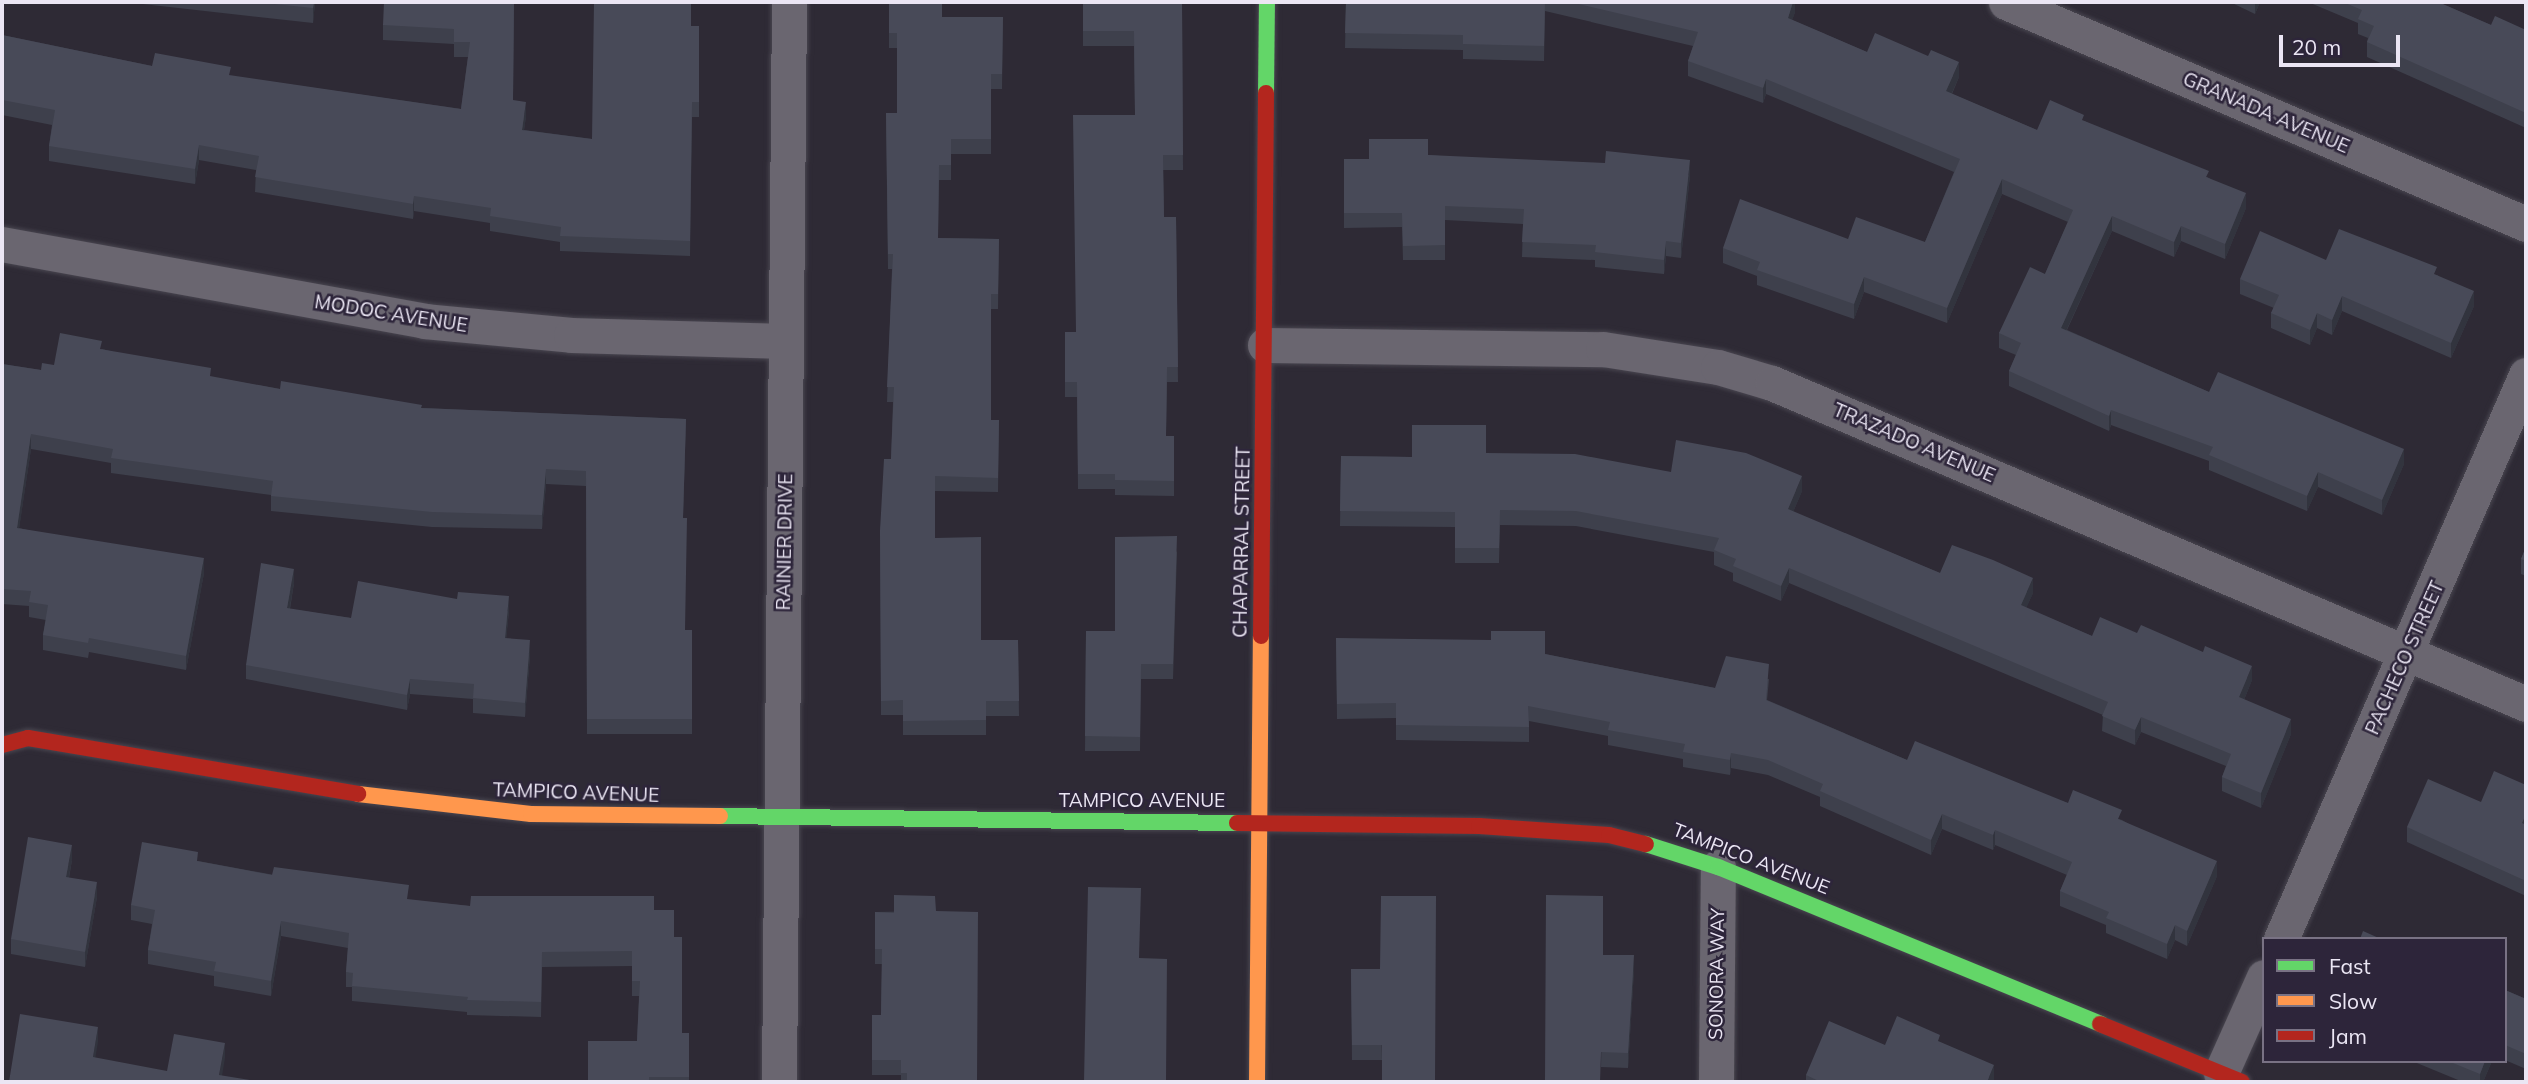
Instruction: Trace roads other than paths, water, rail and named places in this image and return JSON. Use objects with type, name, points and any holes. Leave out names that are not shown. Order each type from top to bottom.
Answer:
[{"type":"street","name":"RAINIER DRIVE","points":[[779,1082],[789,2]]},
{"type":"street","name":"CHAPARRAL STREET","points":[[1257,1082],[1267,2]]},
{"type":"street","name":"GRANADA AVENUE","points":[[2006,2],[2526,224]]},
{"type":"street","name":"MODOC AVENUE","points":[[2,244],[424,321],[571,335],[786,341]]},
{"type":"street","name":"TRAZADO AVENUE","points":[[1265,345],[1603,349],[1718,367],[1772,383],[2526,704]]},
{"type":"street","name":"PACHECO STREET","points":[[2282,937],[2408,654],[2526,375]]},
{"type":"street","name":"TAMPICO AVENUE","points":[[2,745],[28,738],[459,809],[782,820],[1551,828],[1650,844],[1718,867],[2231,1078]]},
{"type":"street","name":"SONORA WAY","points":[[1716,1082],[1718,867]]},
{"type":"street","points":[[2231,1078],[2262,983]]}]
